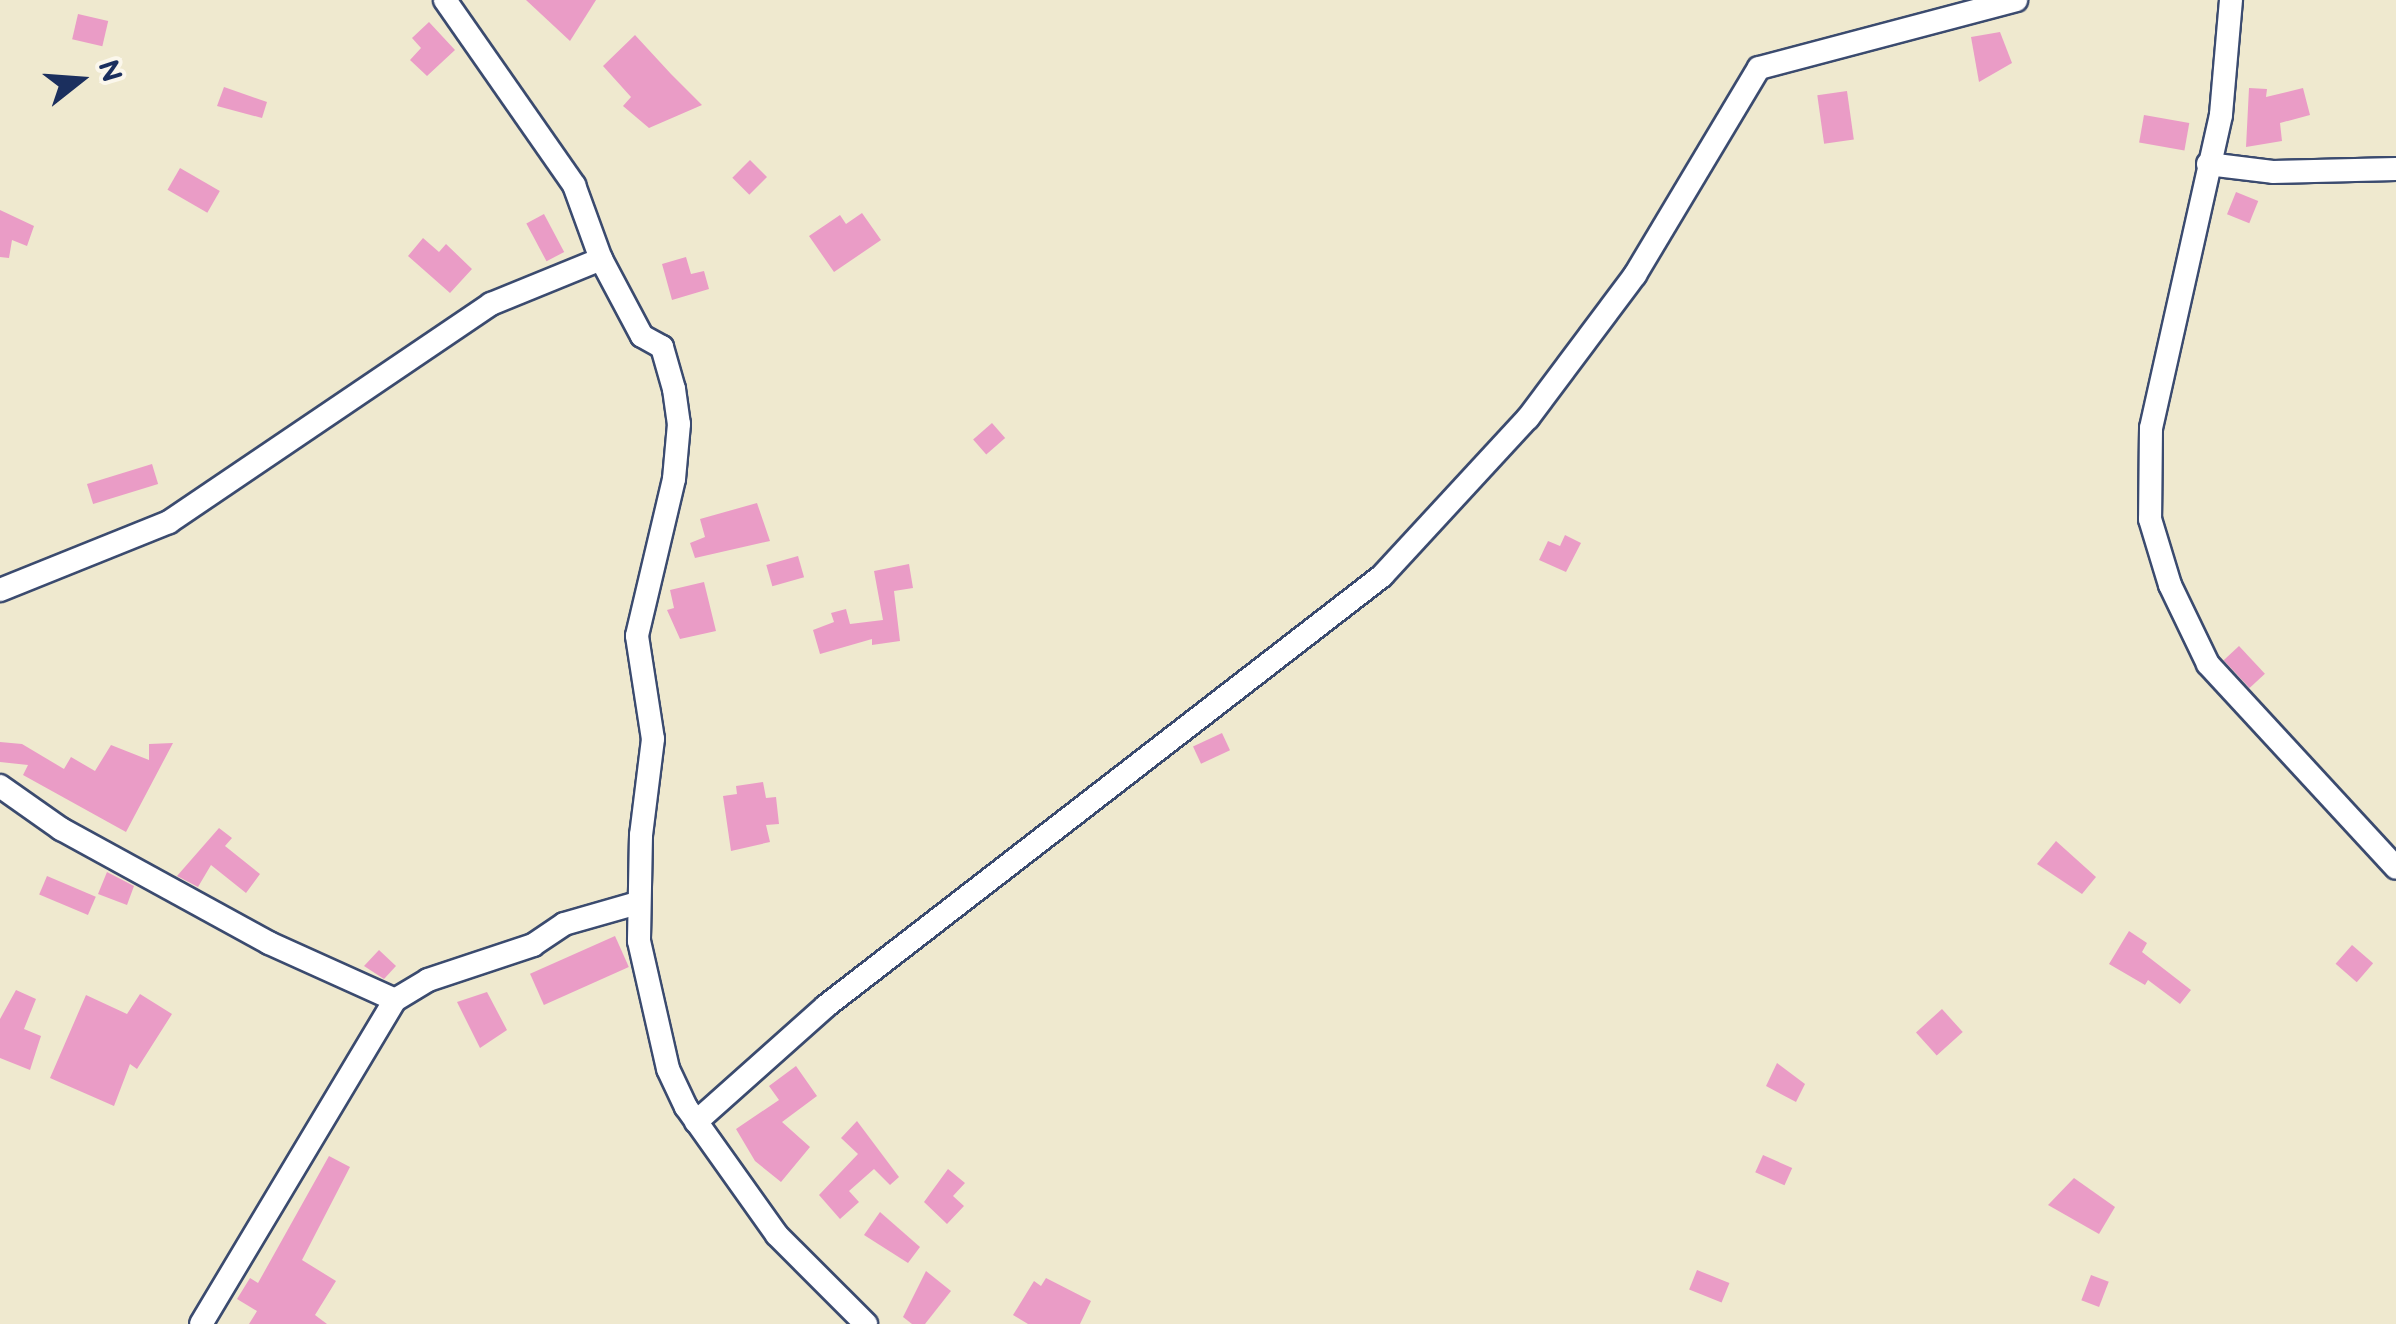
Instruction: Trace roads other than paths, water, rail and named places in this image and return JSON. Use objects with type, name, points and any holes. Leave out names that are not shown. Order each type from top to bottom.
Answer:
[{"type":"street","points":[[445,0],[574,185],[601,259],[642,336],[662,347],[679,424],[666,516],[638,625],[653,740],[637,903],[657,1029],[675,1087],[776,1235],[866,1324]]},
{"type":"street","points":[[696,1122],[826,1006],[1382,576],[1528,418],[1635,275],[1759,68],[2016,0]]},
{"type":"street","points":[[2231,0],[2228,76],[2151,428],[2147,484],[2155,542],[2208,664],[2396,868]]},
{"type":"street","points":[[2208,164],[2273,172],[2396,169]]},
{"type":"street","points":[[0,590],[169,522],[491,304],[601,259]]},
{"type":"street","points":[[0,786],[61,829],[268,943],[396,1000]]},
{"type":"street","points":[[201,1324],[396,1000],[428,980],[532,945],[564,924],[637,903]]}]
